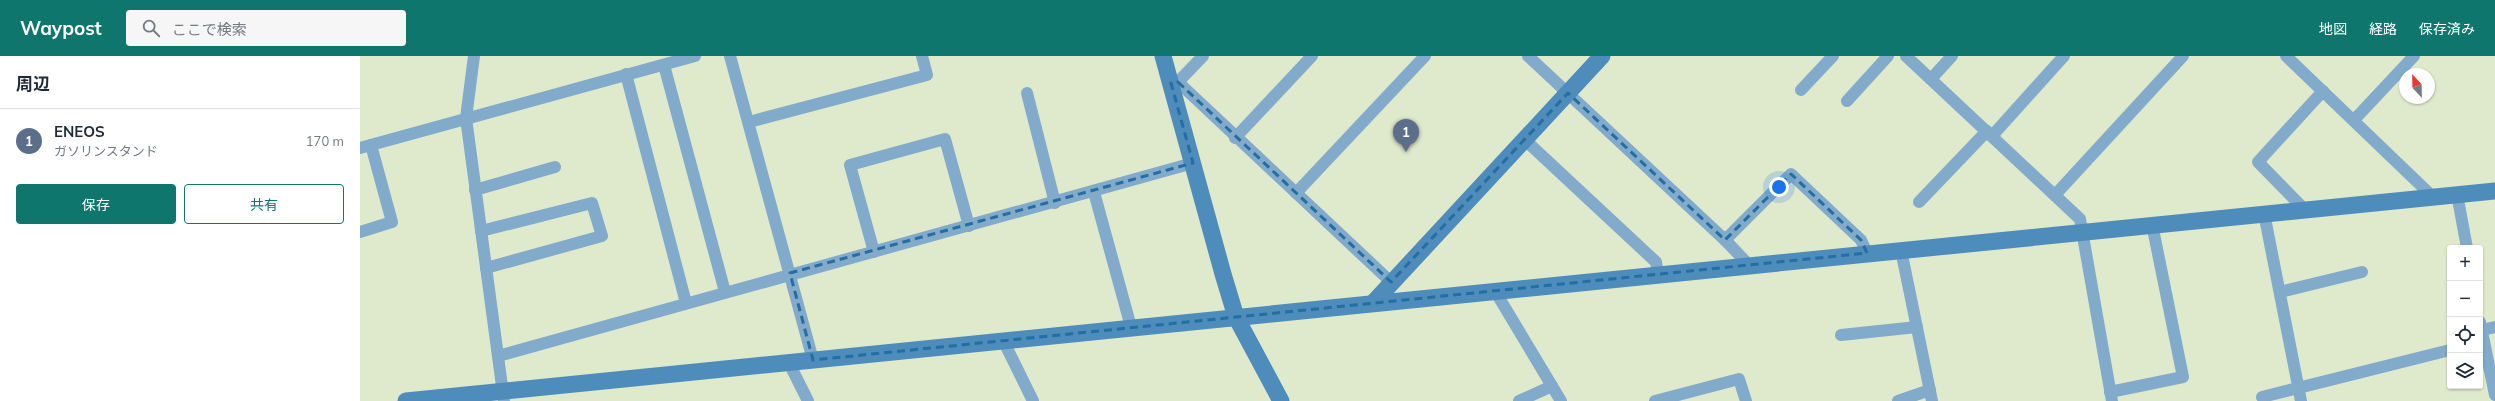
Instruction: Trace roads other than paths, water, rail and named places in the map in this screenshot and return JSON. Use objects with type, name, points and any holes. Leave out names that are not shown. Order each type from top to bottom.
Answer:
[{"type":"street","points":[[474,56],[466,118],[504,396]]},
{"type":"street","points":[[360,232],[392,222],[366,147],[466,118],[695,56]]},
{"type":"street","points":[[730,56],[813,360]]},
{"type":"street","points":[[749,122],[927,75],[922,56]]},
{"type":"street","points":[[1163,56],[1175,83],[1193,163],[1236,316],[1281,401]]},
{"type":"street","points":[[1175,83],[1203,56]]},
{"type":"street","points":[[1235,138],[1312,56]]},
{"type":"street","points":[[1296,193],[1425,56]]},
{"type":"street","points":[[1528,56],[1725,240],[1748,264]]},
{"type":"street","points":[[1372,303],[1602,56]]},
{"type":"street","points":[[1801,90],[1833,56]]},
{"type":"street","points":[[1847,101],[1888,56]]},
{"type":"street","points":[[1906,56],[2080,219],[2111,396],[2183,378],[2152,224]]},
{"type":"street","points":[[1931,79],[1952,56]]},
{"type":"street","points":[[1919,202],[2064,56]]},
{"type":"street","points":[[2055,195],[2183,56]]},
{"type":"street","points":[[2354,120],[2414,56]]},
{"type":"street","points":[[2294,59],[2323,91],[2433,197]]},
{"type":"street","points":[[664,65],[725,292]]},
{"type":"street","points":[[626,74],[686,303]]},
{"type":"street","points":[[1175,83],[1391,282]]},
{"type":"street","points":[[2304,209],[2258,162],[2323,91]]},
{"type":"street","points":[[1027,93],[1055,203]]},
{"type":"street","points":[[874,252],[850,165],[945,139],[969,226]]},
{"type":"street","points":[[1525,140],[1656,262],[1658,274]]},
{"type":"street","points":[[498,356],[790,274],[1055,203],[1193,163]]},
{"type":"street","points":[[475,190],[555,167]]},
{"type":"street","points":[[1725,240],[1791,174],[1861,240],[1867,253]]},
{"type":"street","points":[[406,401],[504,396],[813,360],[1236,316],[2495,191]]},
{"type":"street","points":[[1094,192],[1131,327]]},
{"type":"street","points":[[2457,194],[2466,245]]},
{"type":"street","points":[[481,231],[592,202],[602,236],[486,268]]},
{"type":"street","points":[[2264,213],[2301,401]]},
{"type":"street","points":[[1898,401],[1931,396],[1901,250]]},
{"type":"street","points":[[2280,292],[2362,272]]},
{"type":"street","points":[[1496,291],[1562,401]]},
{"type":"street","points":[[1841,335],[1917,327]]},
{"type":"street","points":[[2483,333],[2495,327]]},
{"type":"street","points":[[1003,340],[1033,401]]},
{"type":"street","points":[[2483,343],[2495,395]]},
{"type":"street","points":[[2262,397],[2447,351]]},
{"type":"street","points":[[789,363],[808,401]]},
{"type":"street","points":[[1655,401],[1739,379],[1746,401]]},
{"type":"street","points":[[1519,401],[1552,386]]},
{"type":"place","name":"ENEOS","points":[[1406,152]]}]
